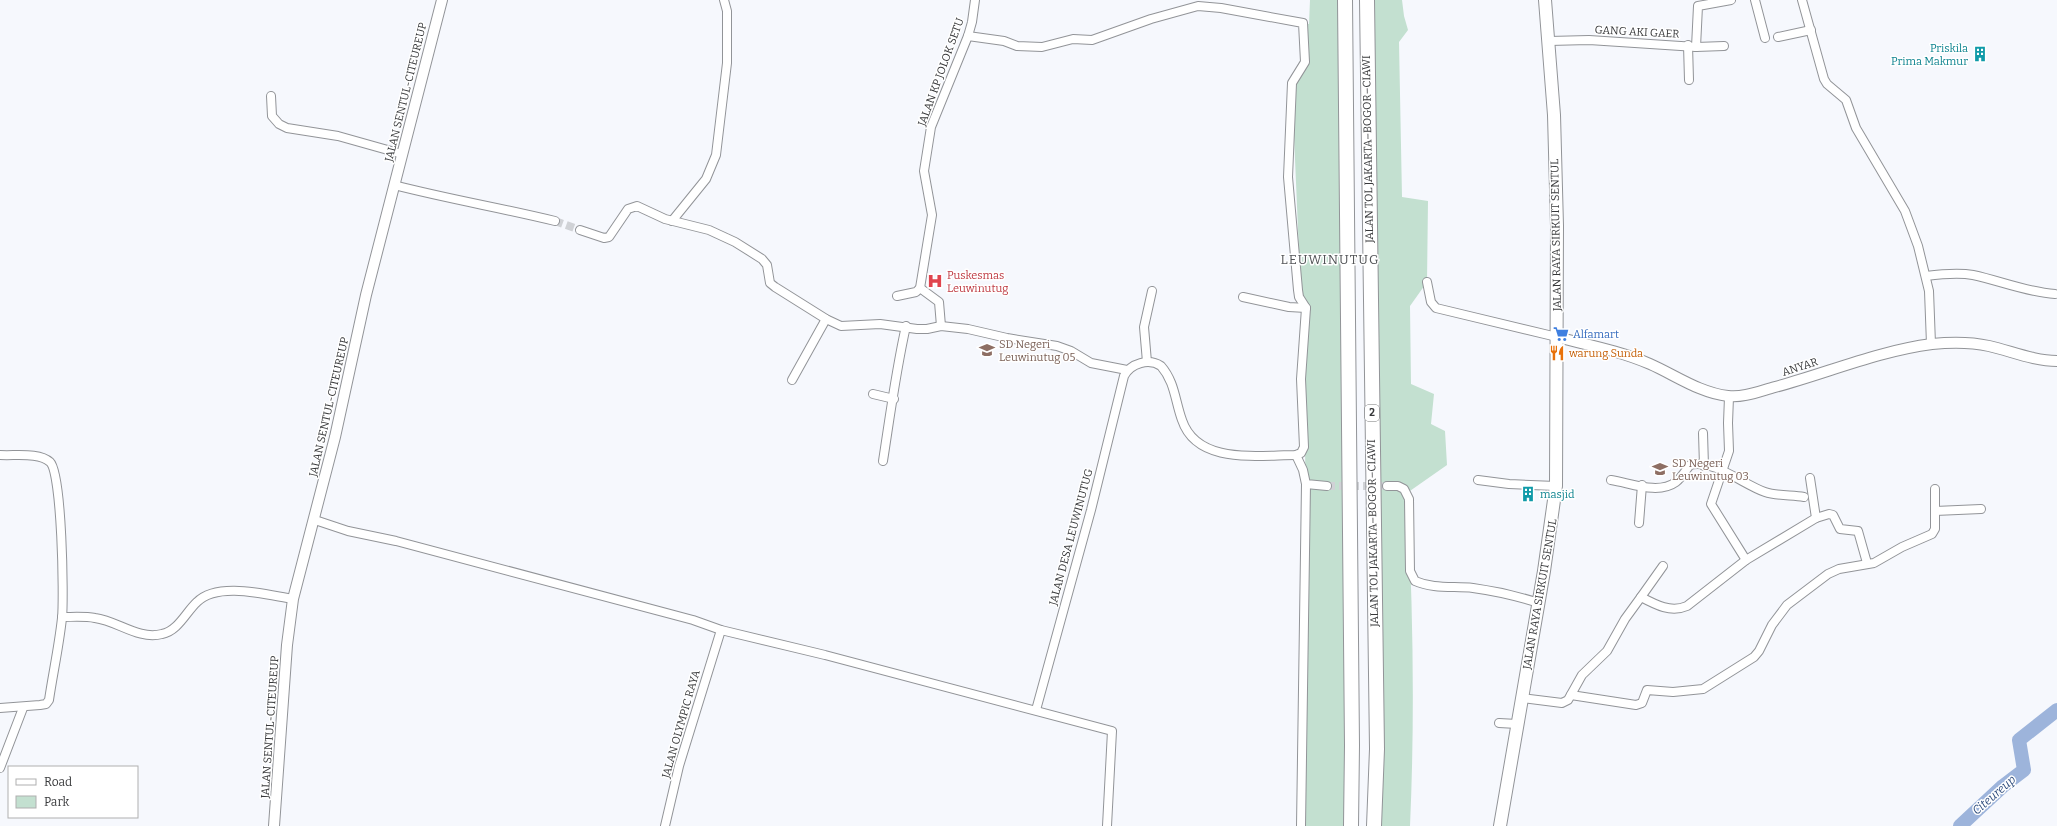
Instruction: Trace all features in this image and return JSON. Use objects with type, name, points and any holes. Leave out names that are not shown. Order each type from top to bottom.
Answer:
[{"type":"highway","name":"JALAN TOL JAKARTA–BOGOR–CIAWI","points":[[1345,0],[1352,745],[1351,826]]},
{"type":"highway","name":"JALAN TOL JAKARTA–BOGOR–CIAWI","points":[[1366,0],[1377,749],[1374,826]]},
{"type":"main road","name":"JALAN RAYA SIRKUIT SENTUL","points":[[1500,826],[1539,603],[1556,486],[1557,226],[1549,41],[1545,0]]},
{"type":"street","name":"JALAN SENTUL-CITEUREUP","points":[[274,826],[287,645],[294,599],[315,520],[366,295],[442,0]]},
{"type":"street","points":[[672,220],[706,179],[716,155],[727,63],[727,11],[724,0]]},
{"type":"street","name":"JALAN KP JOLOK SETU","points":[[918,290],[932,215],[924,172],[931,127],[968,36],[972,22],[975,0]]},
{"type":"street","points":[[1689,80],[1698,6],[1731,0]]},
{"type":"street","points":[[1755,0],[1765,38]]},
{"type":"street","points":[[1802,0],[1824,79],[1827,84],[1846,100],[1859,134],[1905,211],[1926,276],[1929,291],[1931,344]]},
{"type":"street","points":[[580,230],[604,238],[608,237],[628,209],[637,206],[672,220],[709,230],[749,250],[762,259],[767,265],[770,283],[826,319],[841,326],[880,324],[927,329],[941,326],[968,329],[1057,346],[1071,351],[1091,363],[1127,370],[1147,362],[1156,363],[1166,371],[1176,394],[1182,422],[1192,437],[1206,448],[1224,453],[1296,455],[1301,453],[1304,447],[1301,379],[1306,308],[1299,297],[1298,290],[1288,177],[1292,83],[1305,62],[1303,23],[1198,3],[1098,39],[1073,39],[1042,47],[1017,46],[1004,42],[968,36]]},
{"type":"street","points":[[1778,37],[1811,30]]},
{"type":"street","name":"GANG AKI GAER","points":[[1549,41],[1724,46]]},
{"type":"street","points":[[270,96],[272,116],[275,121],[283,126],[338,136],[402,154]]},
{"type":"street","points":[[394,185],[453,200],[507,209],[555,221]]},
{"type":"street","points":[[1926,276],[1946,274],[1972,275],[2036,292],[2055,294]]},
{"type":"street","points":[[1427,282],[1430,298],[1436,308],[1557,337]]},
{"type":"street","points":[[897,296],[918,290],[939,302],[941,326]]},
{"type":"street","points":[[1147,362],[1144,327],[1152,291]]},
{"type":"street","points":[[1243,297],[1289,307],[1306,308]]},
{"type":"street","points":[[792,380],[826,319]]},
{"type":"street","points":[[883,461],[894,399],[897,365],[906,326]]},
{"type":"street","name":"ANYAR","points":[[1557,337],[1624,354],[1650,364],[1701,389],[1729,397],[1740,396],[1789,383],[1883,354],[1931,344],[1952,342],[1978,344],[2057,361]]},
{"type":"street","name":"JALAN DESA LEUWINUTUG","points":[[1036,710],[1091,510],[1124,376],[1127,370]]},
{"type":"street","points":[[873,394],[894,399]]},
{"type":"street","points":[[1729,397],[1729,451],[1711,504],[1746,560]]},
{"type":"street","points":[[1704,433],[1704,466]]},
{"type":"street","points":[[0,455],[40,456],[49,461],[54,467],[60,506],[62,617],[49,700],[46,704],[23,708],[0,708]]},
{"type":"street","points":[[1296,455],[1303,470],[1306,484],[1301,826]]},
{"type":"street","points":[[1611,480],[1642,485],[1647,488],[1662,488],[1675,482],[1685,473],[1690,465],[1704,466],[1723,472],[1765,492],[1804,497]]},
{"type":"street","points":[[1810,478],[1816,518]]},
{"type":"street","points":[[1478,480],[1509,484],[1556,486]]},
{"type":"street","points":[[1306,484],[1327,486]]},
{"type":"street","points":[[1639,523],[1642,485]]},
{"type":"street","points":[[1387,486],[1398,486],[1404,489],[1409,499],[1410,571],[1415,581],[1430,586],[1473,588],[1506,593],[1539,603]]},
{"type":"street","points":[[1572,695],[1636,705],[1642,703],[1647,690],[1673,692],[1703,689],[1754,657],[1759,651],[1772,625],[1787,605],[1832,572],[1881,560],[1932,534],[1935,529],[1935,489]]},
{"type":"street","points":[[1935,511],[1981,509]]},
{"type":"street","points":[[1641,597],[1661,606],[1678,610],[1687,606],[1746,560],[1816,518],[1829,514],[1833,515],[1840,529],[1858,531],[1867,563]]},
{"type":"street","points":[[315,520],[348,530],[693,620],[721,630],[1036,710],[1112,731],[1107,826]]},
{"type":"street","points":[[1522,698],[1562,703],[1568,700],[1582,675],[1607,651],[1625,619],[1662,566]]},
{"type":"street","points":[[62,617],[95,618],[141,634],[161,635],[172,631],[197,602],[204,596],[216,591],[245,592],[294,599]]},
{"type":"street","name":"JALAN OLYMPIC RAYA","points":[[665,826],[681,760],[721,630]]},
{"type":"street","points":[[0,768],[23,708]]},
{"type":"street","points":[[1499,723],[1517,724]]},
{"type":"green space","points":[[1310,0],[1345,0],[1350,826],[1301,826],[1306,528],[1304,365],[1306,308],[1301,300],[1293,112],[1295,78],[1303,68],[1303,23],[1309,24]]},
{"type":"green space","points":[[1367,0],[1402,0],[1408,30],[1399,42],[1402,197],[1428,201],[1427,282],[1410,306],[1411,384],[1434,394],[1431,424],[1445,431],[1447,465],[1407,493],[1413,660],[1412,784],[1410,826],[1374,826]]},
{"type":"waterway","name":"Citeureup","points":[[1960,826],[2003,786],[2024,770],[2019,740],[2057,710]]},
{"type":"tunnel","points":[[555,221],[580,230]]},
{"type":"tunnel","points":[[1327,486],[1387,486]]},
{"type":"place","name":"Priskila Prima Makmur","points":[[1980,54]]},
{"type":"place","name":"Puskesmas Leuwinutug","points":[[935,281]]},
{"type":"place","name":"Alfamart","points":[[1561,334]]},
{"type":"place","name":"SD Negeri Leuwinutug 05","points":[[987,350]]},
{"type":"place","name":"warung Sunda","points":[[1557,353]]},
{"type":"place","name":"SD Negeri Leuwinutug 03","points":[[1660,469]]},
{"type":"place","name":"masjid","points":[[1528,494]]},
{"type":"district","name":"LEUWINUTUG","points":[[1330,259]]}]
